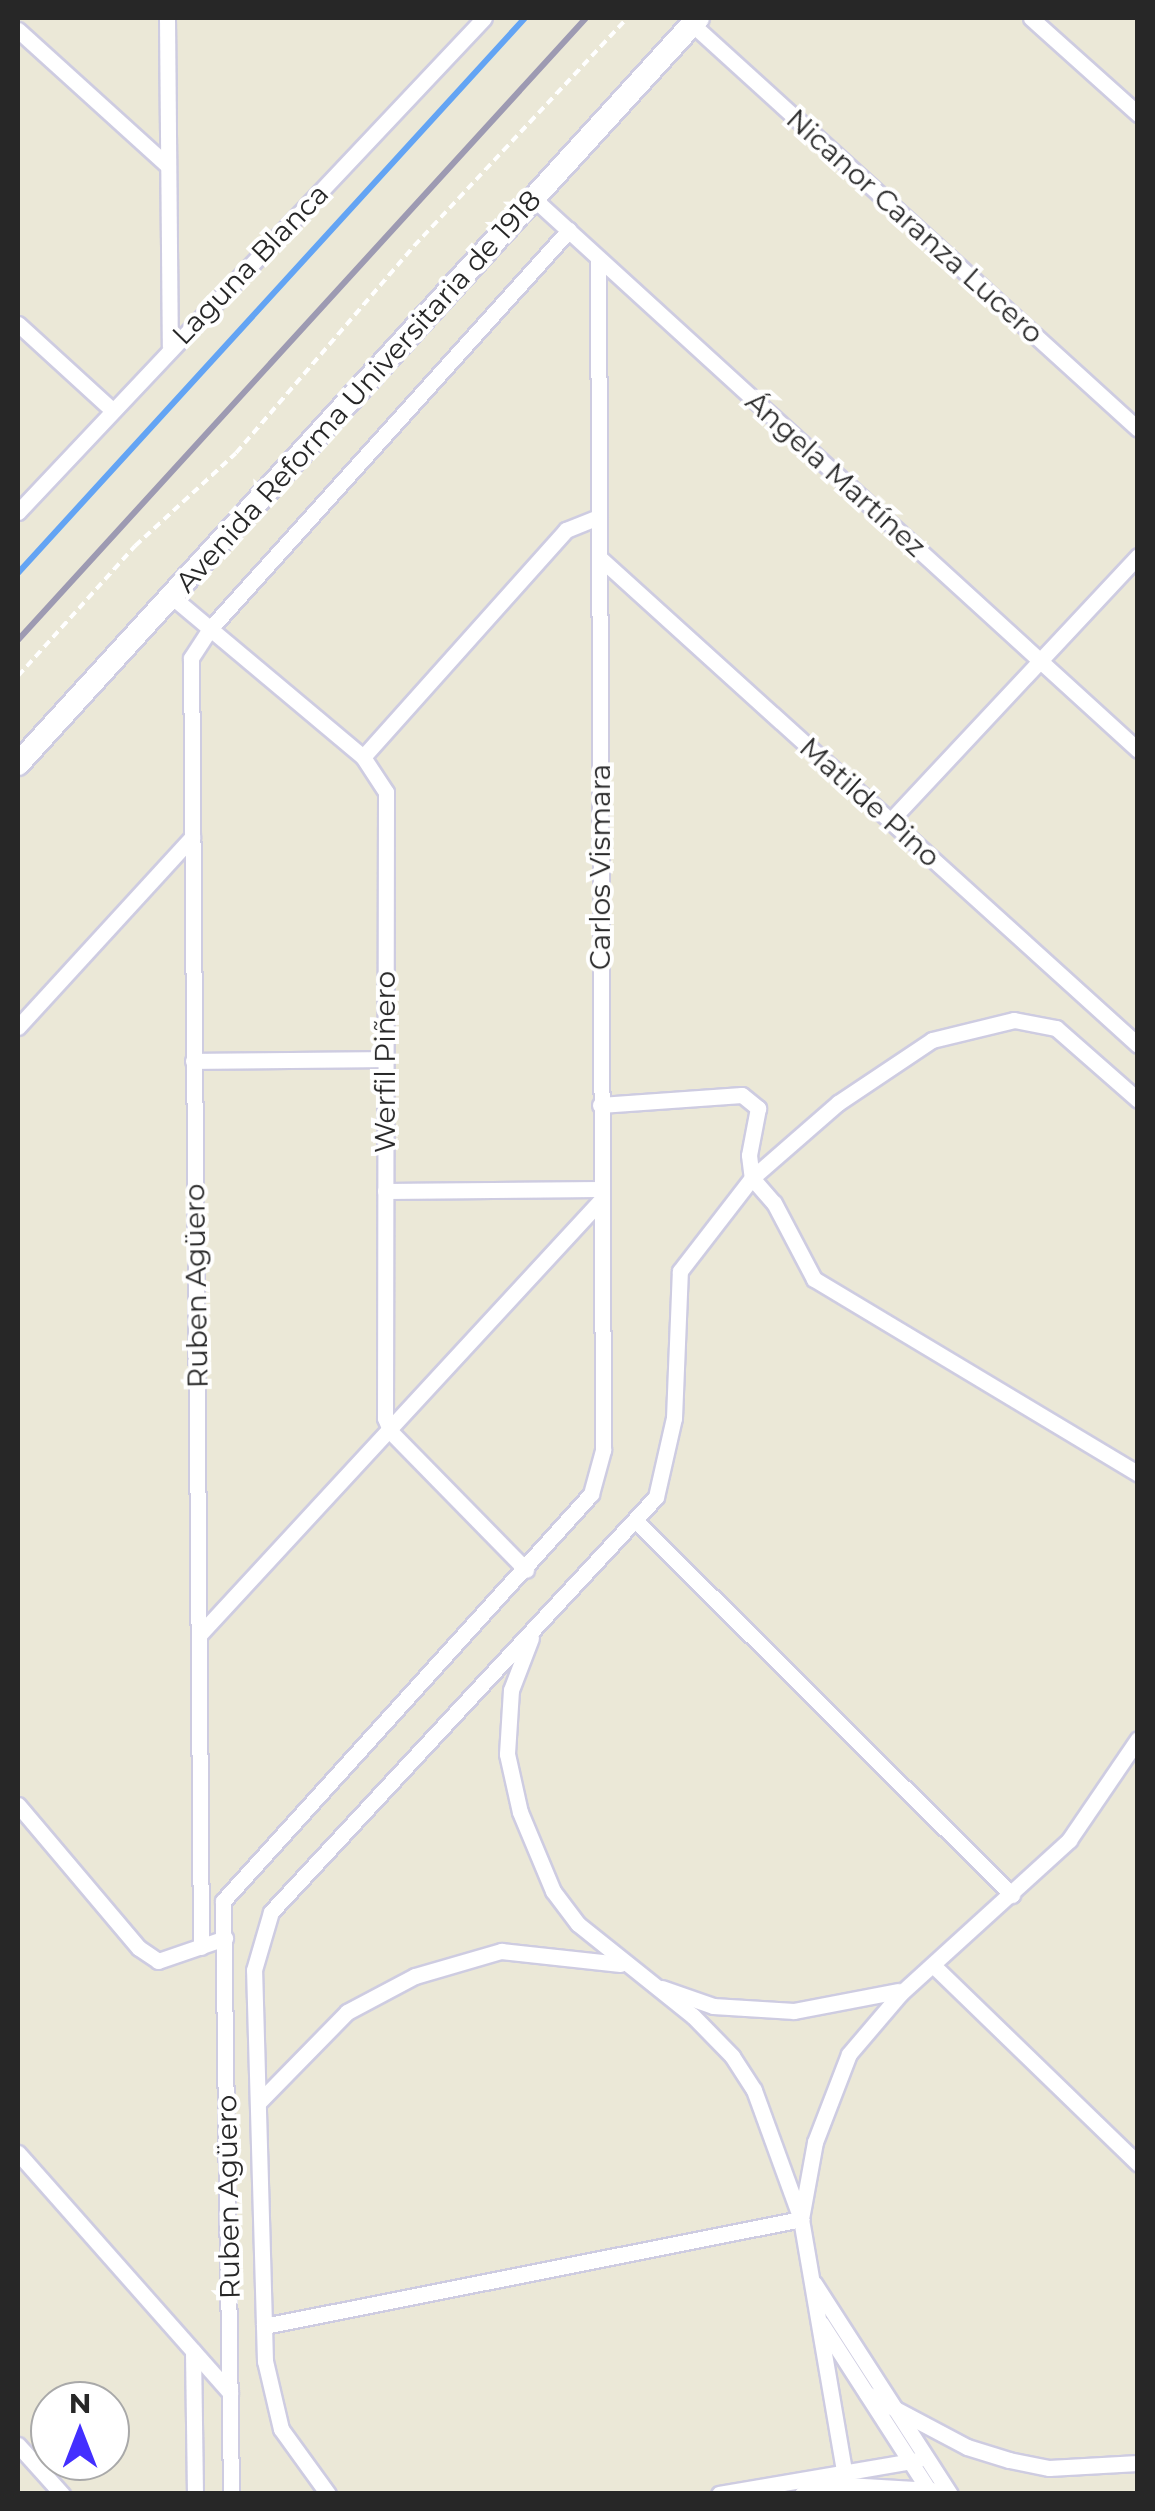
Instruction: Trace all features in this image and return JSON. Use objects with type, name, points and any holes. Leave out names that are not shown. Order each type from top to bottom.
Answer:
[{"type":"main road","name":"Avenida Reforma Universitaria de 1918","points":[[18,764],[695,21]]},
{"type":"street","points":[[167,18],[170,346]]},
{"type":"street","name":"Laguna Blanca","points":[[18,512],[170,346],[484,18]]},
{"type":"street","points":[[1031,18],[1138,114]]},
{"type":"street","name":"Nicanor Caranza Lucero","points":[[695,21],[1138,429]]},
{"type":"street","points":[[18,30],[168,165]]},
{"type":"street","name":"Ángela Martínez","points":[[534,198],[1138,750]]},
{"type":"street","name":"Avenida Reforma Universitaria de 1918","points":[[209,630],[568,230]]},
{"type":"street","name":"Carlos Vismara","points":[[526,1570],[591,1494],[598,1476],[598,258]]},
{"type":"street","points":[[18,324],[111,409]]},
{"type":"street","points":[[364,757],[566,530],[598,517]]},
{"type":"street","points":[[891,820],[1138,556]]},
{"type":"street","name":"Matilde Pino","points":[[601,559],[1138,1045]]},
{"type":"street","name":"Werfil Piñero","points":[[170,595],[364,757],[386,792],[385,1418],[391,1432]]},
{"type":"street","name":"Ruben Agüero","points":[[201,1947],[202,1633],[191,658],[209,630]]},
{"type":"street","points":[[18,1028],[192,838]]},
{"type":"street","points":[[328,2494],[281,2429],[264,2326],[254,1970],[272,1912],[656,1498],[668,1460],[680,1271],[752,1178],[838,1102],[932,1040],[1014,1020],[1056,1028],[1138,1100]]},
{"type":"street","points":[[193,1062],[386,1058]]},
{"type":"street","points":[[600,1105],[742,1095],[758,1108],[748,1156],[752,1178],[774,1204],[814,1279],[1138,1474]]},
{"type":"street","points":[[385,1191],[600,1195]]},
{"type":"street","points":[[202,1633],[391,1432],[600,1195]]},
{"type":"street","points":[[391,1432],[526,1570]]},
{"type":"street","points":[[635,1520],[1012,1894]]},
{"type":"street","name":"Ruben Agüero","points":[[231,2494],[223,1901],[526,1570]]},
{"type":"street","points":[[534,1629],[511,1690],[507,1754],[520,1812],[552,1891],[620,1964],[732,2056],[768,2125],[801,2219],[846,2482]]},
{"type":"street","points":[[801,2219],[814,2142],[849,2054],[907,1988],[1069,1840],[1138,1739]]},
{"type":"street","points":[[18,1805],[139,1948],[158,1961],[225,1938]]},
{"type":"street","points":[[258,2103],[348,2012],[414,1976],[500,1951],[620,1964]]},
{"type":"street","points":[[934,1966],[1137,2162]]},
{"type":"street","points":[[644,1982],[714,2006],[794,2011],[847,2006],[907,1988]]},
{"type":"street","points":[[18,2152],[230,2393]]},
{"type":"street","points":[[264,2326],[801,2219]]},
{"type":"street","points":[[810,2276],[894,2408],[918,2460]]},
{"type":"street","points":[[816,2315],[866,2394],[939,2491]]},
{"type":"street","points":[[193,2351],[195,2494]]},
{"type":"street","points":[[866,2394],[967,2447],[1009,2460],[1049,2468],[1138,2463]]},
{"type":"street","points":[[18,2445],[62,2494]]},
{"type":"street","points":[[802,2494],[918,2460]]},
{"type":"street","points":[[719,2494],[846,2482],[939,2491]]},
{"type":"path","points":[[18,676],[135,546],[236,454],[414,246],[627,18]]},
{"type":"waterway","points":[[18,573],[525,18]]},
{"type":"railway","points":[[18,640],[586,18]]}]
